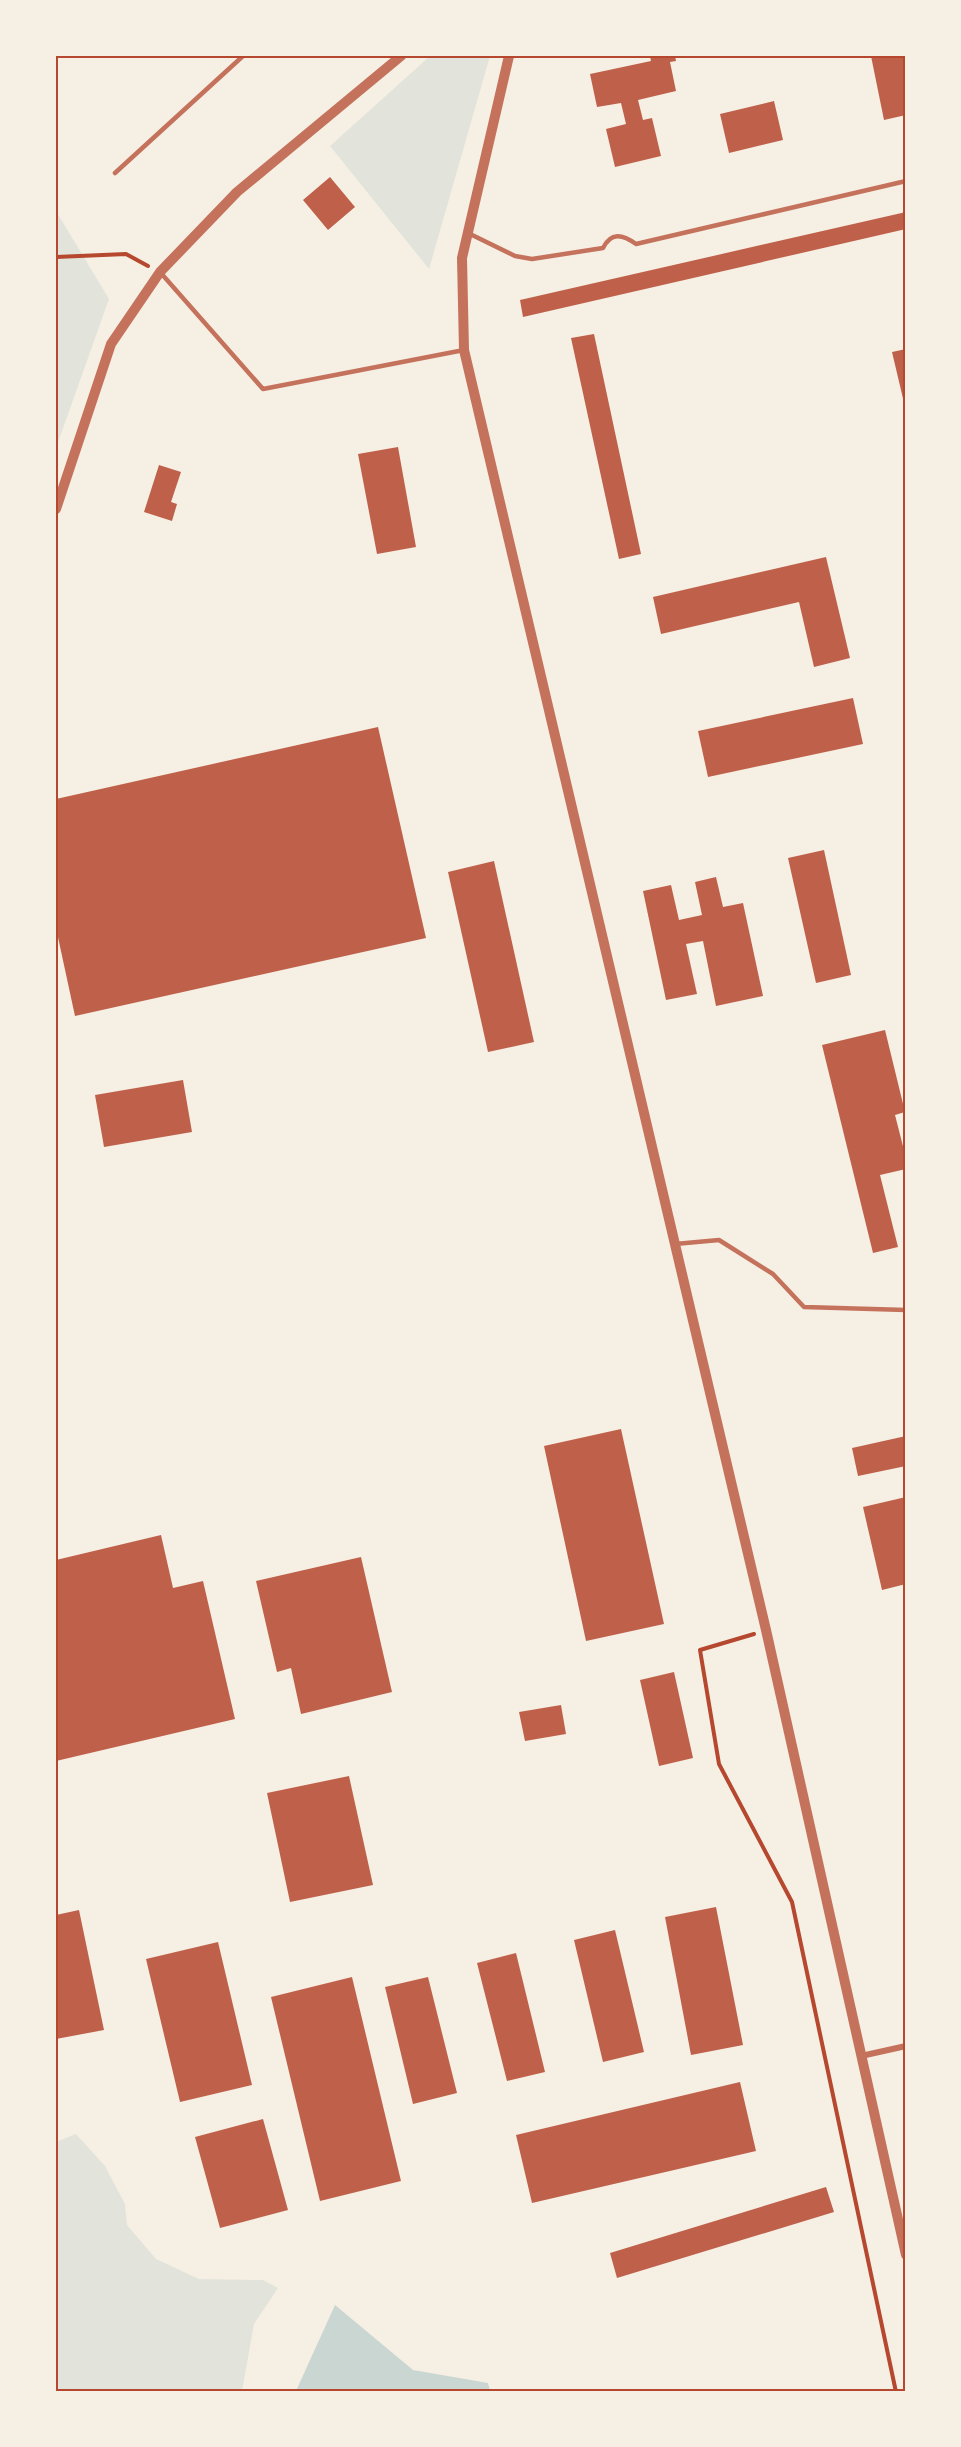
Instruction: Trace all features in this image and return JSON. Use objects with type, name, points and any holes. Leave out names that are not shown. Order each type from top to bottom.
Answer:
[{"type":"street","points":[[509,56],[462,258],[464,350],[766,1630],[906,2255]]},
{"type":"street","points":[[56,509],[111,344],[160,273],[237,192],[397,57]]},
{"type":"street","points":[[861,2056],[906,2046]]},
{"type":"lane","points":[[115,173],[243,56]]},
{"type":"lane","points":[[468,232],[515,256],[532,259],[603,248],[609,238],[620,235],[636,244],[906,181]]},
{"type":"lane","points":[[160,273],[263,389],[464,350]]},
{"type":"lane","points":[[675,1244],[719,1240],[773,1274],[804,1306],[906,1310]]},
{"type":"path","points":[[56,257],[126,254],[160,273]]},
{"type":"path","points":[[766,1630],[700,1650],[719,1764],[792,1902],[896,2391]]},
{"type":"shaded area","points":[[430,56],[490,56],[429,269],[330,146]]},
{"type":"shaded area","points":[[56,211],[109,299],[56,448]]},
{"type":"shaded area","points":[[76,2134],[105,2166],[125,2204],[127,2225],[156,2259],[199,2279],[263,2280],[278,2288],[254,2324],[242,2391],[56,2391],[56,2142]]},
{"type":"shaded area","points":[[335,2305],[413,2370],[488,2383],[490,2391],[296,2391]]},
{"type":"building","points":[[650,56],[675,56],[676,61],[670,62],[676,91],[638,100],[643,120],[652,118],[661,156],[615,167],[606,129],[626,124],[621,103],[597,107],[590,74],[651,61]]},
{"type":"building","points":[[871,56],[906,56],[906,115],[884,120]]},
{"type":"building","points":[[774,101],[783,140],[729,153],[720,114]]},
{"type":"building","points":[[330,177],[355,207],[328,230],[303,200]]},
{"type":"building","points":[[906,212],[906,229],[523,317],[520,300]]},
{"type":"building","points":[[594,334],[641,554],[619,559],[571,338]]},
{"type":"building","points":[[906,349],[906,407],[905,407],[892,352]]},
{"type":"building","points":[[398,447],[416,547],[377,554],[358,454]]},
{"type":"building","points":[[159,465],[181,472],[171,502],[177,504],[172,521],[144,512]]},
{"type":"building","points":[[826,557],[850,658],[814,667],[799,602],[661,634],[653,597]]},
{"type":"building","points":[[853,698],[863,744],[708,777],[698,731]]},
{"type":"building","points":[[378,727],[426,938],[75,1016],[56,928],[56,799]]},
{"type":"building","points":[[824,850],[851,975],[816,983],[788,858]]},
{"type":"building","points":[[494,861],[534,1042],[488,1052],[448,872]]},
{"type":"building","points":[[716,877],[723,907],[743,903],[763,996],[716,1006],[703,941],[686,944],[697,994],[666,1000],[643,891],[671,885],[679,920],[702,915],[695,882]]},
{"type":"building","points":[[885,1030],[905,1112],[895,1115],[906,1158],[906,1169],[880,1175],[898,1247],[873,1253],[822,1045]]},
{"type":"building","points":[[183,1080],[192,1132],[104,1147],[95,1095]]},
{"type":"building","points":[[621,1429],[664,1624],[586,1641],[544,1446]]},
{"type":"building","points":[[906,1436],[906,1466],[858,1476],[852,1448]]},
{"type":"building","points":[[906,1497],[906,1584],[882,1590],[863,1507]]},
{"type":"building","points":[[161,1535],[173,1588],[203,1581],[235,1719],[56,1761],[56,1560]]},
{"type":"building","points":[[361,1557],[392,1692],[301,1714],[291,1668],[277,1672],[256,1581]]},
{"type":"building","points":[[674,1672],[693,1758],[659,1766],[640,1680]]},
{"type":"building","points":[[561,1705],[566,1734],[525,1741],[519,1712]]},
{"type":"building","points":[[349,1776],[373,1885],[290,1902],[267,1793]]},
{"type":"building","points":[[716,1907],[743,2045],[691,2055],[665,1917]]},
{"type":"building","points":[[79,1910],[104,2030],[56,2039],[56,1915]]},
{"type":"building","points":[[615,1930],[644,2052],[603,2062],[574,1940]]},
{"type":"building","points":[[218,1942],[252,2085],[180,2102],[146,1959]]},
{"type":"building","points":[[516,1953],[545,2072],[507,2081],[477,1963]]},
{"type":"building","points":[[352,1977],[401,2181],[320,2201],[271,1997]]},
{"type":"building","points":[[428,1977],[457,2093],[413,2104],[385,1987]]},
{"type":"building","points":[[740,2082],[756,2151],[532,2203],[516,2135]]},
{"type":"building","points":[[263,2119],[288,2210],[220,2228],[195,2137]]},
{"type":"building","points":[[826,2187],[834,2212],[617,2278],[610,2253]]}]
